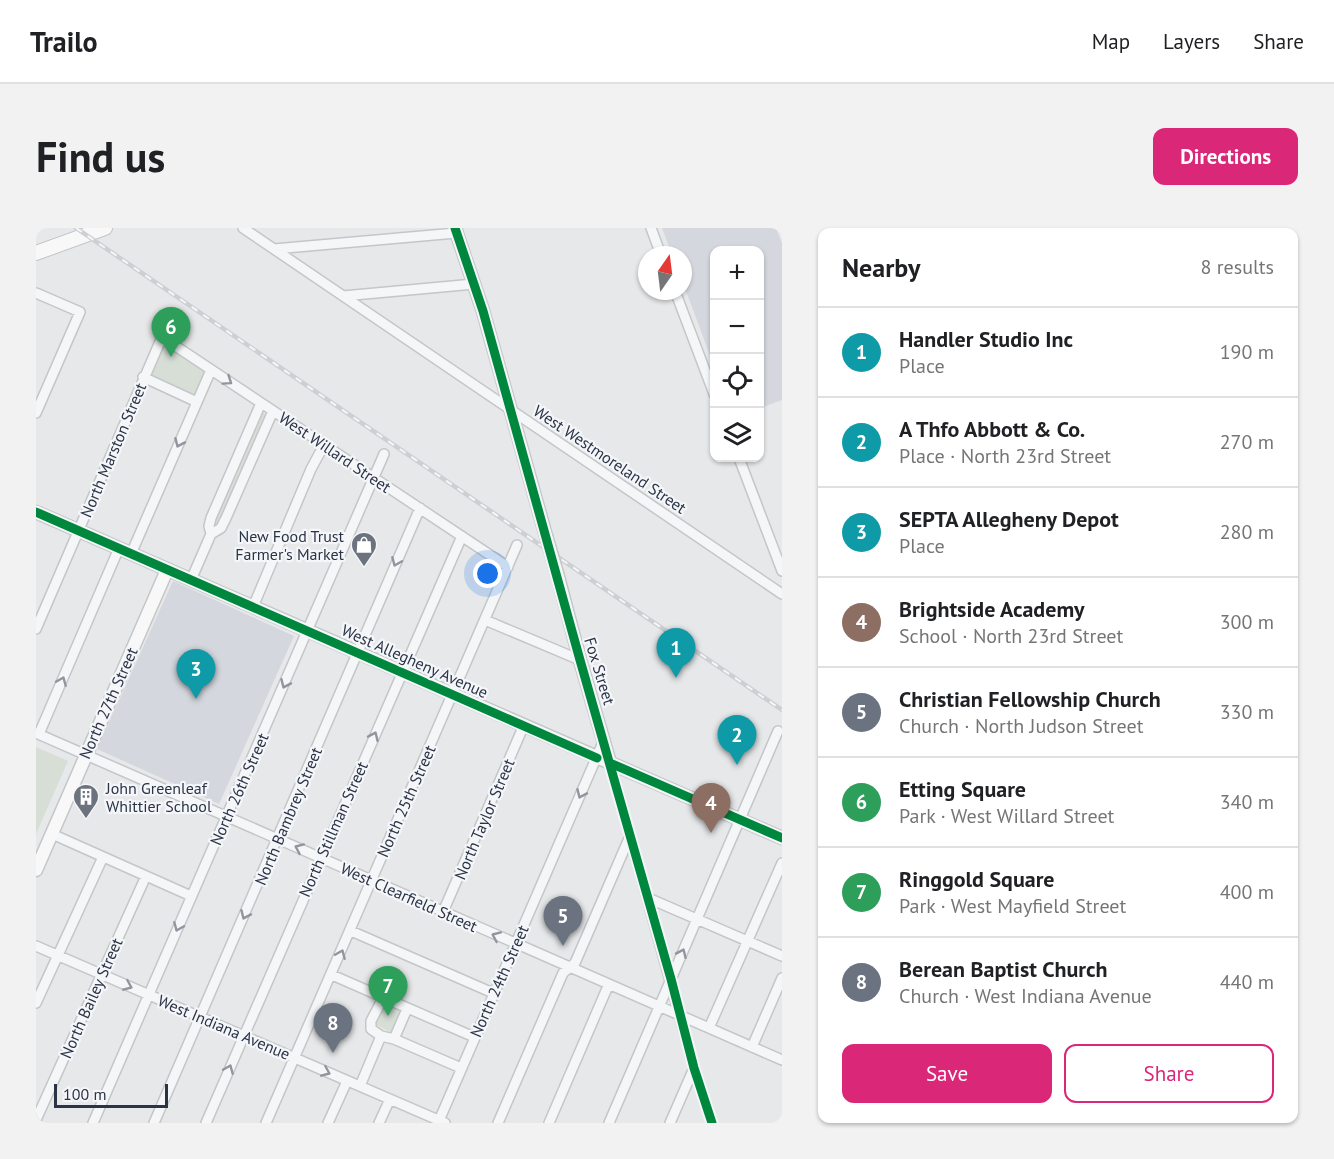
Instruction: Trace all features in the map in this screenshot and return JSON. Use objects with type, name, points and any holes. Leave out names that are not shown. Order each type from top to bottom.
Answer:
[{"type":"main road","points":[[36,253],[105,228]]},
{"type":"street","name":"West Westmoreland Street","points":[[243,228],[782,594]]},
{"type":"street","points":[[651,228],[658,246]]},
{"type":"street","points":[[274,249],[455,230]]},
{"type":"street","name":"Fox Street","points":[[455,230],[474,284],[511,410],[694,1068],[712,1123]]},
{"type":"street","points":[[343,296],[474,284]]},
{"type":"street","points":[[36,293],[80,312],[36,412]]},
{"type":"street","points":[[678,300],[710,383]]},
{"type":"street","name":"West Willard Street","points":[[162,337],[508,567]]},
{"type":"street","name":"North Marston Street","points":[[36,629],[162,337]]},
{"type":"street","points":[[37,734],[211,370]]},
{"type":"street","points":[[143,377],[197,402]]},
{"type":"street","points":[[211,534],[208,526],[211,518],[261,403]]},
{"type":"street","points":[[191,580],[211,534],[221,528],[226,518],[273,411]]},
{"type":"street","points":[[253,607],[324,445]]},
{"type":"street","name":"North 26th Street","points":[[93,1123],[384,454]]},
{"type":"street","points":[[741,462],[782,571]]},
{"type":"street","name":"North Bambrey Street","points":[[154,1123],[420,508]]},
{"type":"street","name":"West Allegheny Avenue","points":[[36,512],[782,838]]},
{"type":"street","name":"North Stillman Street","points":[[206,1123],[462,536]]},
{"type":"street","name":"North 25th Street","points":[[266,1123],[517,546]]},
{"type":"street","name":"North 27th Street","points":[[36,870],[167,570]]},
{"type":"street","points":[[485,620],[580,660]]},
{"type":"street","name":"North Taylor Street","points":[[443,912],[524,725]]},
{"type":"street","points":[[609,1123],[778,731]]},
{"type":"street","name":"West Clearfield Street","points":[[37,734],[608,986],[782,1060]]},
{"type":"street","name":"North 24th Street","points":[[441,1122],[460,1068],[604,740]]},
{"type":"street","points":[[52,834],[191,896]]},
{"type":"street","points":[[498,1123],[563,973],[575,963],[630,836]]},
{"type":"street","points":[[36,1002],[103,857]]},
{"type":"street","points":[[709,1028],[782,863]]},
{"type":"street","name":"North Bailey Street","points":[[36,1120],[146,876]]},
{"type":"street","points":[[648,898],[782,956]]},
{"type":"street","points":[[351,931],[493,993]]},
{"type":"street","name":"West Indiana Avenue","points":[[36,945],[441,1122]]},
{"type":"street","points":[[332,975],[474,1037]]},
{"type":"street","points":[[752,1047],[782,978]]},
{"type":"street","points":[[549,1123],[608,986]]},
{"type":"street","points":[[382,998],[371,1021],[371,1029],[381,1036],[394,1039],[460,1068]]},
{"type":"street","points":[[394,1039],[406,1009]]},
{"type":"street","points":[[360,1086],[381,1036]]},
{"type":"street","points":[[670,1123],[694,1068]]},
{"type":"street","points":[[328,1123],[347,1081]]},
{"type":"street","points":[[379,1123],[390,1099]]},
{"type":"shaded area","points":[[662,228],[776,228],[782,243],[782,400],[764,407],[764,246],[710,246],[710,355],[689,300],[692,300],[692,246],[669,246]]},
{"type":"shaded area","points":[[164,343],[207,370],[196,395],[150,374]]},
{"type":"shaded area","points":[[263,411],[265,415],[220,523],[214,527],[213,520],[259,413]]},
{"type":"shaded area","points":[[173,581],[294,636],[219,804],[97,749]]},
{"type":"shaded area","points":[[36,747],[68,761],[36,834]]},
{"type":"shaded area","points":[[383,1002],[402,1010],[392,1033],[375,1024]]},
{"type":"railway","points":[[76,228],[782,710]]},
{"type":"cycle path","points":[[455,228],[483,311],[694,1068],[712,1123]]},
{"type":"cycle path","points":[[36,512],[597,758]]},
{"type":"cycle path","points":[[610,763],[782,838]]},
{"type":"place","name":"Etting Square","points":[[171,357]]},
{"type":"place","name":"New Food Trust Farmer's Market","points":[[364,568]]},
{"type":"place","name":"Handler Studio Inc","points":[[676,678]]},
{"type":"place","name":"SEPTA Allegheny Depot","points":[[196,699]]},
{"type":"place","name":"A Thfo Abbott & Co.","points":[[737,765]]},
{"type":"place","name":"John Greenleaf Whittier School","points":[[86,820]]},
{"type":"place","name":"Brightside Academy","points":[[711,833]]},
{"type":"place","name":"Christian Fellowship Church","points":[[563,946]]},
{"type":"place","name":"Ringgold Square","points":[[388,1016]]},
{"type":"place","name":"Berean Baptist Church","points":[[333,1053]]}]
